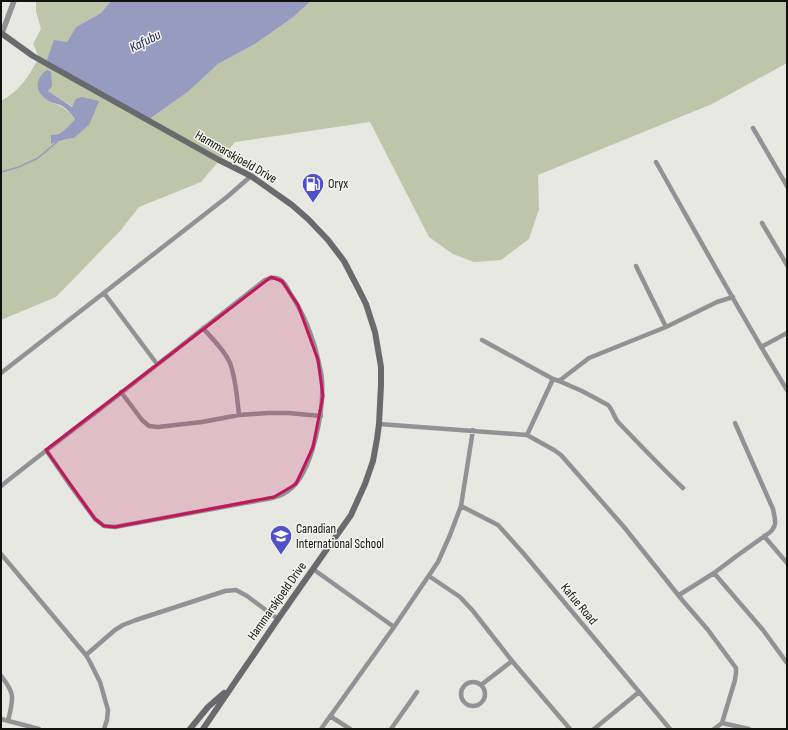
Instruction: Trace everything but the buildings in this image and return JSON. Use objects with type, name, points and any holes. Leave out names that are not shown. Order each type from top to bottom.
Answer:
[{"type":"main road","name":"Hammarskjoeld Drive","points":[[1,33],[33,56],[219,160],[251,176],[292,205],[328,240],[344,262],[360,290],[375,332],[381,367],[379,424],[373,461],[365,484],[351,515],[202,729]]},
{"type":"main road","name":"Hammarskjoeld Drive","points":[[190,729],[208,707],[230,688]]},
{"type":"street","points":[[1,33],[14,1]]},
{"type":"street","points":[[753,128],[787,186]]},
{"type":"street","points":[[656,162],[787,390]]},
{"type":"street","points":[[1,373],[227,197],[251,176]]},
{"type":"street","points":[[762,222],[787,265]]},
{"type":"street","points":[[636,266],[666,327]]},
{"type":"street","points":[[1,486],[46,450],[265,280],[271,277],[282,281],[298,305],[306,320],[316,350],[322,379],[321,416],[313,447],[305,468],[296,484],[287,492],[274,497],[115,527],[104,526],[95,519],[46,450]]},
{"type":"street","points":[[104,293],[157,364]]},
{"type":"street","points":[[559,381],[589,358],[666,327],[718,302],[733,297]]},
{"type":"street","points":[[203,328],[223,351],[230,363],[239,415]]},
{"type":"street","points":[[761,347],[787,333]]},
{"type":"street","points":[[482,340],[552,379],[608,405],[616,419],[683,488]]},
{"type":"street","points":[[527,435],[552,379]]},
{"type":"street","points":[[121,392],[142,420],[149,426],[158,427],[202,422],[239,415],[288,412],[321,416]]},
{"type":"street","points":[[678,595],[714,573],[774,530],[775,527],[773,509],[735,423]]},
{"type":"street","points":[[379,424],[527,435],[560,455],[624,527],[708,630],[736,668],[735,680],[722,723],[714,729]]},
{"type":"street","points":[[321,729],[394,627],[438,562],[461,506],[473,430]]},
{"type":"street","name":"Kafue Road","points":[[461,506],[498,525],[670,729]]},
{"type":"street","points":[[764,536],[787,563]]},
{"type":"street","points":[[1,554],[86,655],[100,682],[108,710],[104,729]]},
{"type":"street","points":[[313,569],[394,627]]},
{"type":"street","points":[[714,573],[763,630],[787,663]]},
{"type":"street","points":[[429,576],[460,598],[570,729]]},
{"type":"street","points":[[86,655],[123,625],[225,591],[236,590],[247,596],[278,619]]},
{"type":"street","points":[[481,685],[512,661]]},
{"type":"street","points":[[1,676],[8,684],[12,694],[13,702],[8,721]]},
{"type":"street","points":[[471,682],[481,685],[484,689],[484,699],[476,706],[466,703],[462,694],[466,685],[471,682]]},
{"type":"street","points":[[391,729],[417,692]]},
{"type":"street","points":[[594,729],[640,692]]},
{"type":"street","points":[[330,716],[350,729]]},
{"type":"street","points":[[1,719],[39,729]]},
{"type":"street","points":[[722,723],[749,729]]},
{"type":"highlighted area","points":[[271,277],[282,281],[298,305],[318,360],[323,396],[313,447],[296,484],[274,497],[115,527],[104,526],[95,519],[46,450]]},
{"type":"green space","points":[[36,1],[111,1],[101,13],[76,27],[67,42],[148,120],[189,91],[218,64],[255,44],[292,18],[311,1],[787,1],[787,63],[712,104],[538,175],[539,209],[529,239],[501,260],[474,262],[453,254],[429,237],[370,122],[235,142],[201,182],[139,207],[120,231],[56,297],[1,320],[1,101],[14,92],[24,82],[39,57],[33,44],[41,29],[36,11]],"holes":[[[48,91],[73,107],[89,125],[74,138],[51,144],[51,135],[59,134],[67,129],[75,119],[65,109],[52,103]]]},
{"type":"water","points":[[111,1],[311,1],[292,18],[255,44],[218,64],[189,91],[148,120],[46,63],[54,40],[67,42],[76,27],[101,13]]},
{"type":"water","points":[[47,70],[51,72],[52,86],[48,91],[72,107],[76,99],[82,97],[99,101],[89,125],[74,138],[51,144],[51,135],[59,134],[75,119],[64,107],[47,100],[40,92],[38,88],[39,79]]},
{"type":"waterway","name":"Kafubu","points":[[1,172],[19,167],[38,158],[57,142]]},
{"type":"place","name":"Oryx","points":[[313,204]]},
{"type":"place","name":"Canadian International School","points":[[281,556]]}]
